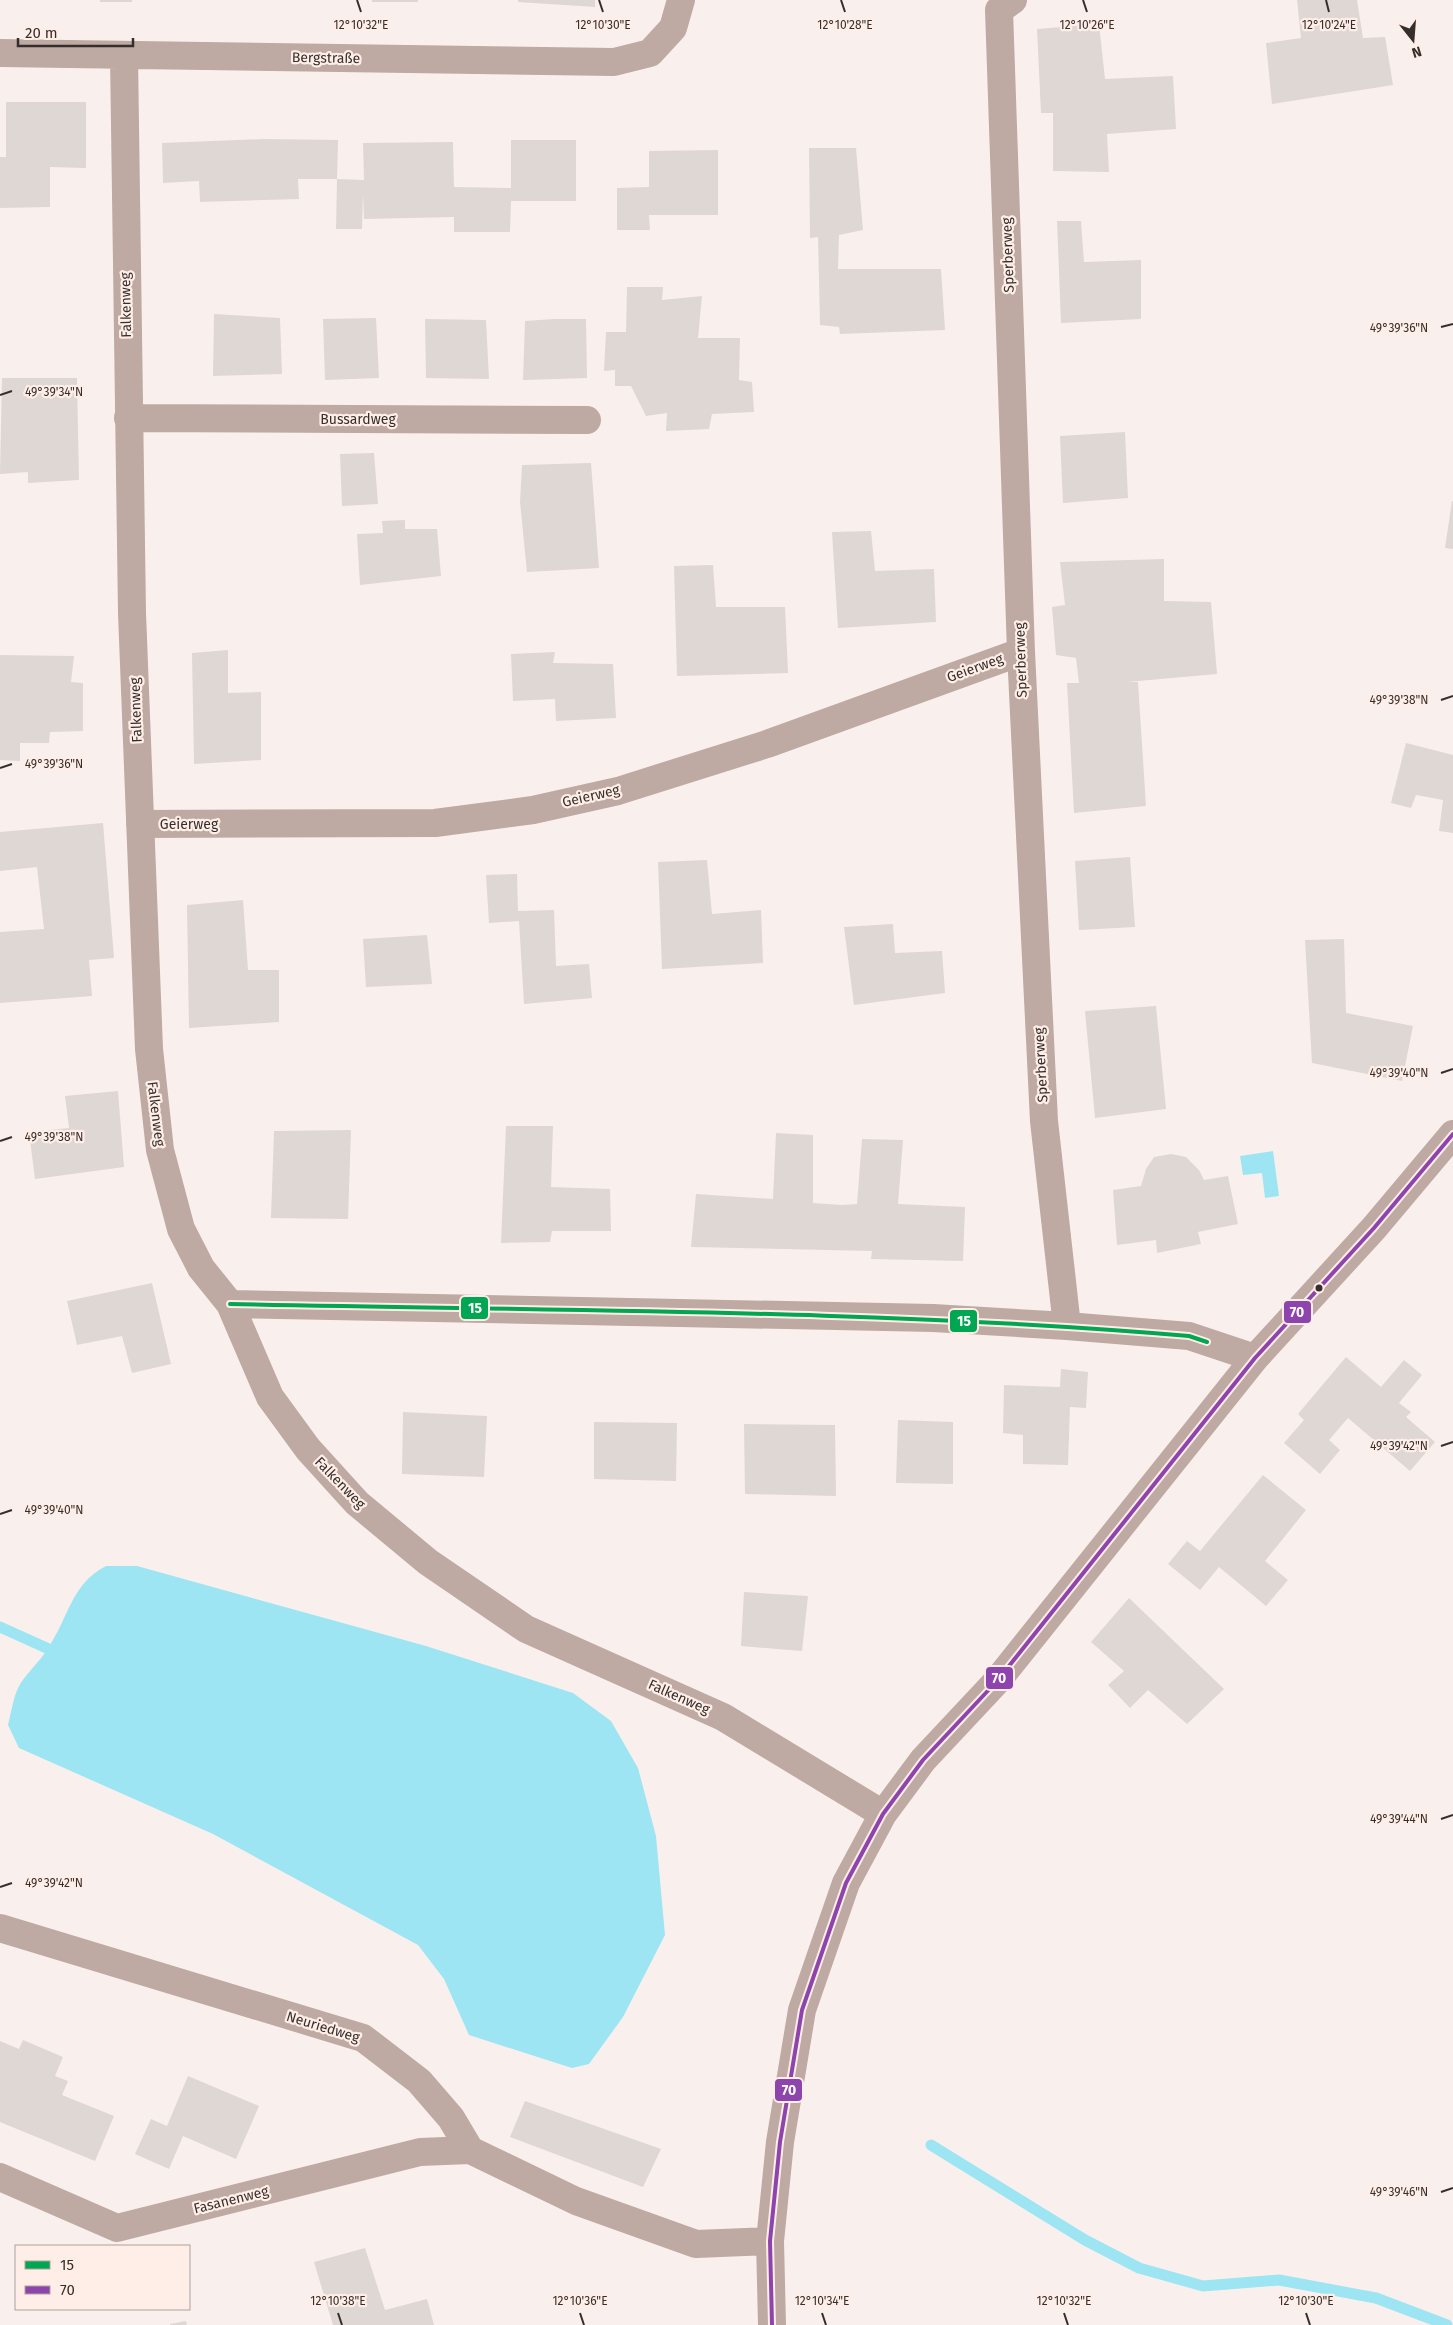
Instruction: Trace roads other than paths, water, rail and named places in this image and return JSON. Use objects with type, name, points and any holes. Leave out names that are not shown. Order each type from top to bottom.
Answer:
[{"type":"street","name":"Bergstraße","points":[[0,53],[614,62],[650,53],[673,28],[681,0]]},
{"type":"street","name":"Sperberweg","points":[[1013,0],[999,10],[1021,652],[1044,1121],[1067,1326]]},
{"type":"street","name":"Falkenweg","points":[[124,55],[132,613],[149,1048],[160,1150],[181,1229],[200,1268],[230,1304],[270,1397],[308,1449],[357,1503],[428,1562],[526,1629],[724,1717],[883,1814]]},
{"type":"street","name":"Bussardweg","points":[[128,418],[588,420]]},
{"type":"street","name":"Geierweg","points":[[140,824],[435,823],[533,810],[618,791],[767,744],[1021,652]]},
{"type":"street","points":[[772,2325],[770,2241],[780,2142],[802,2010],[846,1883],[883,1814],[924,1760],[997,1681],[1256,1358],[1374,1228],[1453,1134]]},
{"type":"street","points":[[230,1304],[933,1318],[1190,1336],[1256,1358]]},
{"type":"street","name":"Neuriedweg","points":[[0,1928],[363,2038],[419,2081],[451,2118],[470,2150]]},
{"type":"street","points":[[470,2150],[576,2201],[696,2244],[770,2241]]},
{"type":"street","name":"Fasanenweg","points":[[0,2176],[117,2228],[420,2152],[470,2150]]},
{"type":"water","points":[[1273,1151],[1279,1196],[1265,1198],[1262,1173],[1243,1175],[1240,1156]]},
{"type":"water","points":[[106,1566],[137,1566],[426,1646],[573,1693],[611,1721],[638,1768],[656,1836],[665,1935],[623,2017],[589,2064],[572,2068],[469,2035],[444,1979],[418,1945],[213,1834],[19,1748],[8,1725],[18,1688],[48,1648],[72,1602],[85,1582],[94,1573]]},
{"type":"waterway","points":[[0,1627],[62,1655]]},
{"type":"waterway","points":[[931,2145],[1085,2240],[1139,2268],[1203,2286],[1279,2280],[1376,2298],[1447,2325]]}]
